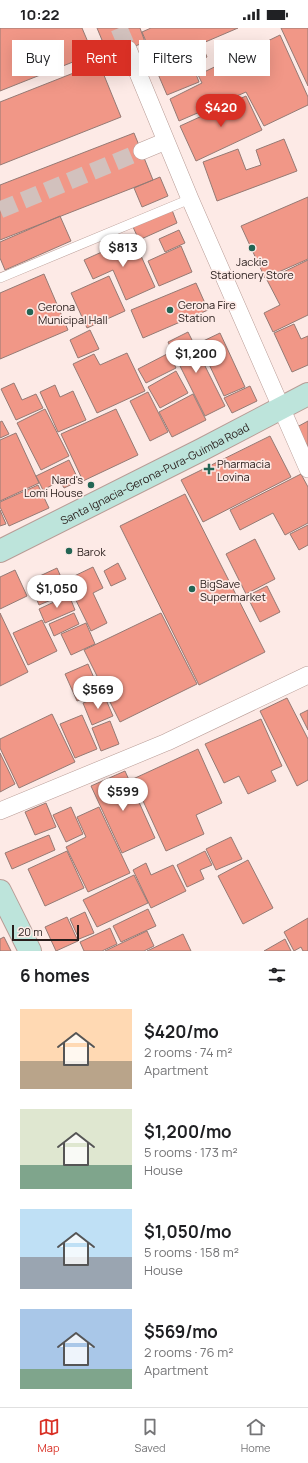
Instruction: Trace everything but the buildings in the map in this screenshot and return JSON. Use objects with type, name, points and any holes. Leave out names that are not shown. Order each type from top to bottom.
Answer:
[{"type":"main road","name":"Santa Ignacia-Gerona-Pura-Guimba Road","points":[[0,551],[308,394]]},
{"type":"main road","points":[[0,891],[30,951]]},
{"type":"street","points":[[131,56],[190,199],[308,469]]},
{"type":"street","points":[[142,151],[166,141]]},
{"type":"street","points":[[0,811],[167,742],[308,675]]},
{"type":"lane","points":[[0,278],[190,199]]},
{"type":"tunnel","points":[[119,28],[124,40]]},
{"type":"tunnel","points":[[0,210],[142,151]]},
{"type":"place","name":"Jackie Stationery Store","points":[[252,248]]},
{"type":"place","name":"Gerona Fire Station","points":[[170,310]]},
{"type":"place","name":"Gerona Municipal Hall","points":[[30,312]]},
{"type":"place","name":"Pharmacia Lovina","points":[[209,469]]},
{"type":"place","name":"Nard's Lomi House","points":[[91,485]]},
{"type":"place","name":"Barok","points":[[69,551]]},
{"type":"place","name":"BigSave Supermarket","points":[[192,589]]}]
